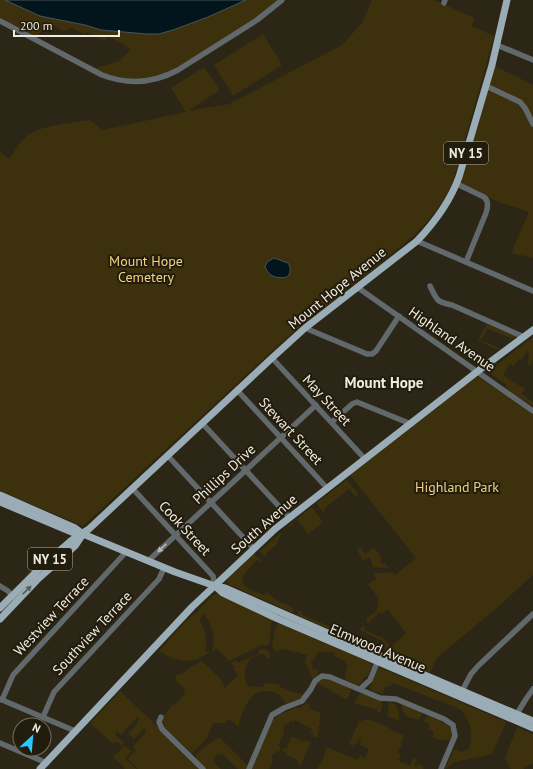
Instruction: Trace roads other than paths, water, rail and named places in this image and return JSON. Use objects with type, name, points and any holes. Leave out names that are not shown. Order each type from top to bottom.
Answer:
[{"type":"main road","name":"Mount Hope Avenue","points":[[0,619],[14,598],[49,560],[72,540],[83,534],[133,489],[305,328],[417,241],[444,208],[456,184],[486,86],[507,0]]},
{"type":"main road","name":"South Avenue","points":[[40,769],[153,648],[253,548],[289,517],[533,330]]},
{"type":"main road","name":"Elmwood Avenue","points":[[0,495],[75,528],[83,534],[164,568],[215,586],[223,593],[515,717],[533,722]]},
{"type":"main road","name":"Elmwood Avenue","points":[[0,502],[74,534],[83,534]]},
{"type":"main road","name":"Mount Hope Avenue","points":[[0,608],[14,598]]},
{"type":"main road","name":"Elmwood Avenue","points":[[379,659],[462,691],[515,717],[533,728]]},
{"type":"street","points":[[0,22],[102,75],[126,81],[146,81],[168,75],[178,70],[257,20],[282,0]]},
{"type":"street","points":[[497,45],[533,60]]},
{"type":"street","points":[[486,86],[520,102],[525,108],[533,124]]},
{"type":"street","points":[[456,184],[484,197],[488,205],[466,262]]},
{"type":"street","points":[[417,241],[533,291]]},
{"type":"street","points":[[430,286],[438,300],[443,304],[452,305],[524,337]]},
{"type":"street","name":"Highland Avenue","points":[[357,287],[533,411]]},
{"type":"street","points":[[305,328],[367,354],[372,354],[376,351],[399,316]]},
{"type":"street","name":"May Street","points":[[272,358],[365,458]]},
{"type":"street","name":"Stewart Street","points":[[238,390],[328,488]]},
{"type":"street","points":[[332,422],[352,404],[357,402],[411,424]]},
{"type":"street","name":"Phillips Drive","points":[[148,561],[316,405]]},
{"type":"street","points":[[202,424],[289,517]]},
{"type":"street","points":[[168,456],[253,548]]},
{"type":"street","name":"Cook Street","points":[[133,489],[213,576],[215,586]]},
{"type":"street","name":"Westview Terrace","points":[[1,700],[13,675],[126,552]]},
{"type":"street","name":"Southview Terrace","points":[[43,717],[54,692],[159,579],[164,568]]},
{"type":"street","points":[[0,586],[14,598]]},
{"type":"street","points":[[462,691],[471,674],[478,666],[533,614]]},
{"type":"street","points":[[360,689],[370,680],[379,659]]},
{"type":"street","points":[[249,769],[272,715],[302,700],[311,689],[315,681],[322,676],[330,677],[380,698],[396,699],[444,718],[453,725],[455,736],[441,769]]},
{"type":"street","points":[[515,717],[533,689]]},
{"type":"street","points":[[1,700],[43,717]]},
{"type":"street","points":[[161,717],[159,722],[162,728],[203,769]]},
{"type":"street","points":[[52,721],[75,731]]},
{"type":"street","points":[[0,743],[46,763]]},
{"type":"water","points":[[5,0],[246,0],[208,17],[173,30],[159,34],[147,34],[101,30],[85,25],[40,16]]},
{"type":"water","points":[[274,258],[288,263],[290,270],[287,277],[280,278],[269,273],[265,267],[267,262]]},
{"type":"district","name":"Mount Hope","points":[[384,382]]},
{"type":"park label","name":"Mount Hope Cemetery","points":[[146,270]]},
{"type":"park label","name":"Highland Park","points":[[457,487]]}]
